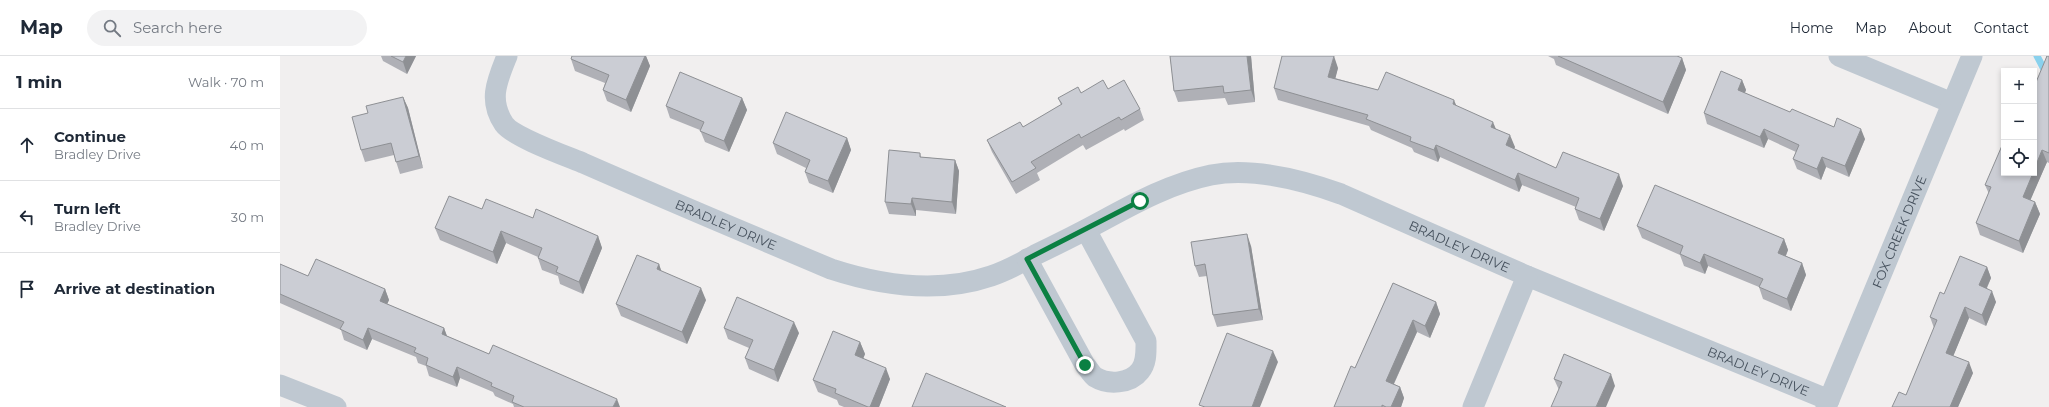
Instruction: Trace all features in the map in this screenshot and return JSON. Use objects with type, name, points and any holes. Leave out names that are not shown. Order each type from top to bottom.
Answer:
[{"type":"street","name":"BRADLEY DRIVE","points":[[507,56],[500,75],[495,107],[505,126],[526,138],[831,269],[861,279],[896,285],[928,286],[962,284],[992,276],[1086,230],[1140,201],[1178,185],[1212,175],[1248,173],[1285,178],[1313,184],[1341,194],[1527,276],[1827,403]]},
{"type":"street","points":[[1839,56],[1952,103]]},
{"type":"street","name":"FOX CREEK DRIVE","points":[[1827,403],[1972,56]]},
{"type":"street","points":[[1027,259],[1085,365],[1094,376],[1110,382],[1125,381],[1140,371],[1146,358],[1146,341],[1086,230]]},
{"type":"street","points":[[1474,407],[1527,276]]},
{"type":"street","points":[[280,385],[336,407]]},
{"type":"building","points":[[391,56],[406,56],[403,62]]},
{"type":"building","points":[[572,56],[645,56],[626,100],[603,90],[609,75],[571,59]]},
{"type":"building","points":[[1170,56],[1247,56],[1251,90],[1224,93],[1223,86],[1174,91]]},
{"type":"building","points":[[1282,56],[1334,56],[1328,77],[1378,90],[1386,72],[1454,100],[1453,104],[1493,122],[1491,127],[1510,135],[1506,145],[1556,168],[1563,152],[1619,174],[1600,219],[1575,209],[1579,198],[1518,173],[1515,180],[1436,145],[1434,150],[1410,141],[1411,137],[1366,119],[1368,115],[1274,88]]},
{"type":"building","points":[[1558,56],[1677,56],[1682,58],[1663,102]]},
{"type":"building","points":[[2047,56],[2049,56],[2049,153],[2042,150],[2037,162],[2037,104],[2037,80]]},
{"type":"building","points":[[1721,71],[1742,80],[1738,90],[1790,112],[1792,109],[1834,127],[1837,118],[1861,129],[1845,166],[1822,157],[1817,169],[1793,159],[1799,145],[1764,129],[1760,137],[1704,113]]},
{"type":"building","points":[[680,72],[742,98],[724,141],[700,131],[704,122],[666,106]]},
{"type":"building","points":[[1103,80],[1108,89],[1124,80],[1140,109],[1121,120],[1119,117],[1081,138],[1079,134],[1031,162],[1036,168],[1012,182],[987,140],[1020,122],[1023,127],[1062,104],[1058,98],[1078,87],[1081,93]]},
{"type":"building","points":[[403,97],[419,156],[396,162],[391,143],[361,150],[352,117],[368,113],[366,106]]},
{"type":"building","points":[[786,112],[847,138],[828,181],[805,172],[810,160],[773,143]]},
{"type":"building","points":[[2001,148],[2001,176],[2032,176],[2023,197],[2035,202],[2019,241],[1976,223],[1991,187],[1985,185]]},
{"type":"building","points":[[889,150],[920,153],[920,157],[955,160],[952,202],[912,198],[911,204],[885,202]]},
{"type":"building","points":[[1655,185],[1784,239],[1778,253],[1802,263],[1787,299],[1759,287],[1763,279],[1704,254],[1700,263],[1680,254],[1683,246],[1637,226]]},
{"type":"building","points":[[449,196],[482,209],[486,199],[533,218],[536,209],[598,236],[579,282],[556,272],[558,267],[538,258],[542,248],[501,231],[493,252],[435,228]]},
{"type":"building","points":[[1247,234],[1259,309],[1213,315],[1205,264],[1195,266],[1191,242]]},
{"type":"building","points":[[637,255],[659,264],[657,269],[701,288],[682,332],[616,304]]},
{"type":"building","points":[[1960,256],[1987,267],[1979,285],[1992,291],[1982,315],[1965,307],[1946,353],[1969,362],[1950,407],[1892,407],[1899,392],[1906,395],[1937,320],[1930,317],[1940,292],[1944,294]]},
{"type":"building","points":[[316,259],[385,289],[380,301],[444,328],[442,334],[489,354],[493,345],[617,399],[613,407],[524,407],[512,402],[514,396],[491,386],[492,383],[457,367],[453,377],[426,365],[428,358],[414,352],[416,348],[368,328],[363,340],[340,329],[344,322],[280,294],[280,264],[308,276]]},
{"type":"building","points":[[1393,283],[1436,302],[1425,326],[1413,320],[1386,381],[1400,387],[1391,407],[1382,405],[1382,407],[1334,407],[1351,366],[1355,368]]},
{"type":"building","points":[[737,297],[794,322],[774,370],[745,358],[753,340],[724,328]]},
{"type":"building","points":[[833,331],[860,342],[855,355],[886,368],[870,407],[835,393],[836,389],[813,380]]},
{"type":"building","points":[[1227,333],[1273,351],[1252,407],[1205,407],[1199,405]]},
{"type":"building","points":[[1564,354],[1611,374],[1596,407],[1551,407],[1562,382],[1554,379]]},
{"type":"building","points":[[926,373],[1006,407],[912,407]]},
{"type":"waterway","points":[[2037,56],[2049,79]]},
{"type":"route","points":[[1085,365],[1027,259],[1140,201]]}]
